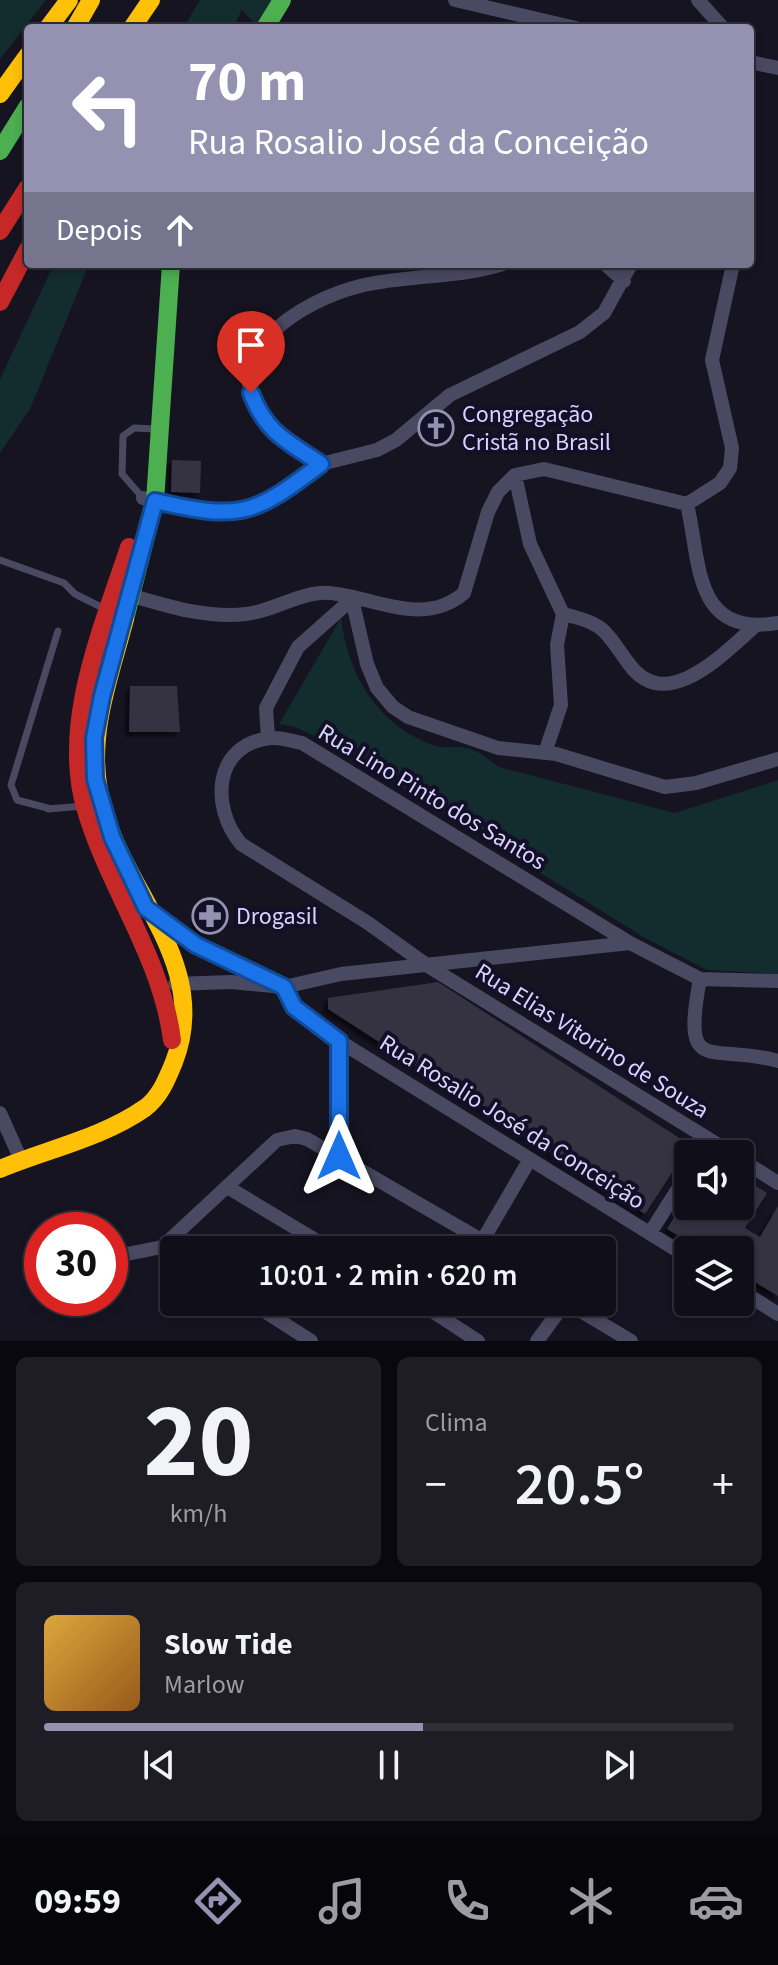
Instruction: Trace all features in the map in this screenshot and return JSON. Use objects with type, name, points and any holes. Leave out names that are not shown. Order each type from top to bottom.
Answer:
[{"type":"main road","points":[[51,24],[69,0]]},
{"type":"main road","points":[[77,24],[91,0]]},
{"type":"main road","points":[[135,24],[151,0]]},
{"type":"main road","points":[[146,24],[159,0]]},
{"type":"main road","points":[[267,24],[282,0]]},
{"type":"main road","points":[[281,24],[296,0]]},
{"type":"main road","points":[[0,94],[24,61]]},
{"type":"main road","points":[[0,151],[24,112]]},
{"type":"main road","points":[[0,231],[24,193]]},
{"type":"main road","points":[[0,302],[24,257]]},
{"type":"main road","points":[[154,429],[158,268]]},
{"type":"main road","points":[[0,1169],[127,1119],[157,1097],[171,1068],[185,1025],[181,985],[168,947],[93,805],[94,738],[124,594],[149,499],[171,268]]},
{"type":"main road","points":[[124,594],[110,611],[79,733],[93,805],[169,1007],[171,1068]]},
{"type":"main road","points":[[146,908],[196,945]]},
{"type":"street","points":[[455,0],[559,24]]},
{"type":"street","points":[[698,0],[719,24]]},
{"type":"street","points":[[772,67],[778,52]]},
{"type":"street","points":[[321,464],[273,433],[260,416],[251,393],[248,371],[255,352],[272,332],[320,301],[360,286],[477,268]]},
{"type":"street","points":[[609,268],[624,281]]},
{"type":"street","points":[[149,499],[229,514],[266,502],[321,464],[377,450],[396,440],[450,395],[580,332],[604,313],[629,268]]},
{"type":"street","points":[[124,594],[166,607],[213,614],[247,614],[304,596],[328,593],[418,611],[436,610],[464,593],[498,492],[515,475],[544,469],[687,504],[720,483],[730,468],[732,448],[712,360],[732,268]]},
{"type":"street","points":[[515,475],[530,544],[563,614],[557,645],[561,705],[545,753]]},
{"type":"street","points":[[687,504],[704,595],[712,606],[754,627],[778,623]]},
{"type":"street","points":[[352,599],[298,647],[266,708],[268,738],[236,754],[221,780],[221,810],[227,827],[241,844],[368,923],[428,966]]},
{"type":"street","points":[[352,599],[367,664],[377,688],[393,707],[408,717],[498,748],[545,753],[665,787],[696,783],[778,759]]},
{"type":"street","points":[[563,614],[594,621],[639,675],[653,683],[674,683],[704,671],[754,627]]},
{"type":"street","name":"Rua Lino Pinto dos Santos","points":[[268,738],[302,743],[630,943],[700,979]]},
{"type":"street","points":[[159,981],[181,985],[231,982],[284,987],[341,974],[630,943]]},
{"type":"street","points":[[147,955],[168,947],[196,945]]},
{"type":"street","name":"Rua Rosalio José da Conceição","points":[[196,945],[284,987],[294,1007],[339,1041],[674,1248]]},
{"type":"street","name":"Rua Elias Vitorino de Souza","points":[[428,966],[709,1139]]},
{"type":"street","points":[[778,981],[700,979],[691,1025],[695,1039],[715,1055],[760,1056],[778,1061]]},
{"type":"street","points":[[339,1041],[339,1156]]},
{"type":"street","points":[[0,1113],[21,1160]]},
{"type":"street","points":[[182,1236],[277,1140],[285,1136],[307,1139],[339,1156],[464,1236]]},
{"type":"street","points":[[486,1236],[530,1159]]},
{"type":"street","points":[[754,1168],[778,1183]]},
{"type":"street","points":[[229,1188],[309,1236]]},
{"type":"street","points":[[650,1233],[674,1195]]},
{"type":"street","points":[[128,1254],[160,1251]]},
{"type":"street","points":[[754,1299],[778,1314]]},
{"type":"street","points":[[537,1341],[559,1311],[566,1307],[580,1309],[631,1341]]},
{"type":"street","points":[[272,1316],[311,1341]]},
{"type":"street","points":[[449,1316],[478,1341]]},
{"type":"lane","points":[[149,499],[127,483],[120,467],[123,436],[134,428],[154,429]]},
{"type":"lane","points":[[0,560],[64,583],[90,603],[110,611]]},
{"type":"lane","points":[[58,631],[11,785],[17,800],[48,809],[93,805]]},
{"type":"green space","points":[[0,0],[46,0],[27,24],[24,24],[0,59]]},
{"type":"green space","points":[[200,0],[276,0],[261,24],[254,24],[242,10],[235,24],[185,24]]},
{"type":"green space","points":[[52,268],[88,268],[30,409],[0,453],[0,379]]},
{"type":"green space","points":[[341,618],[351,660],[370,697],[398,726],[436,746],[472,749],[499,767],[675,813],[778,780],[778,974],[707,970],[645,938],[338,747],[295,727],[279,724]]},
{"type":"building","points":[[172,460],[201,461],[200,493],[171,492]]},
{"type":"building","points":[[130,686],[177,686],[180,732],[129,732]]},
{"type":"building","name":"Drogasil","points":[[211,897],[226,910],[213,928],[205,930],[194,923]]},
{"type":"building","points":[[438,982],[682,1140],[674,1140],[674,1170],[645,1214],[328,1009],[328,998]]},
{"type":"building","points":[[754,1185],[767,1193],[754,1214]]},
{"type":"building","points":[[778,1206],[778,1296],[754,1281],[754,1236],[679,1236],[667,1229],[674,1217],[674,1220],[750,1220],[745,1228],[760,1237]]},
{"type":"traffic: fast","points":[[267,24],[282,0]]},
{"type":"traffic: fast","points":[[0,151],[24,112]]},
{"type":"traffic: fast","points":[[125,619],[155,501],[171,268]]},
{"type":"traffic: slow","points":[[51,24],[69,0]]},
{"type":"traffic: slow","points":[[77,24],[91,0]]},
{"type":"traffic: slow","points":[[135,24],[151,0]]},
{"type":"traffic: slow","points":[[0,94],[24,61]]},
{"type":"traffic: slow","points":[[0,1169],[93,1135],[145,1108],[159,1093],[169,1075],[183,1025],[182,990],[172,957],[109,826],[99,791],[96,769],[98,726],[125,619]]},
{"type":"traffic: slow","points":[[152,912],[196,945]]},
{"type":"traffic: jam","points":[[0,231],[24,193]]},
{"type":"traffic: jam","points":[[0,302],[24,257]]},
{"type":"traffic: jam","points":[[129,547],[88,675],[78,742],[79,775],[95,837],[157,979],[172,1040]]},
{"type":"place","name":"Congregação Cristã no Brasil","points":[[436,428]]},
{"type":"place","name":"Drogasil","points":[[210,916]]},
{"type":"route","points":[[251,393],[260,416],[273,433],[321,464],[266,502],[229,514],[155,501],[132,596],[102,696],[94,738],[95,779],[112,837],[146,908],[211,954],[284,987],[294,1007],[339,1041],[339,1156]]}]
